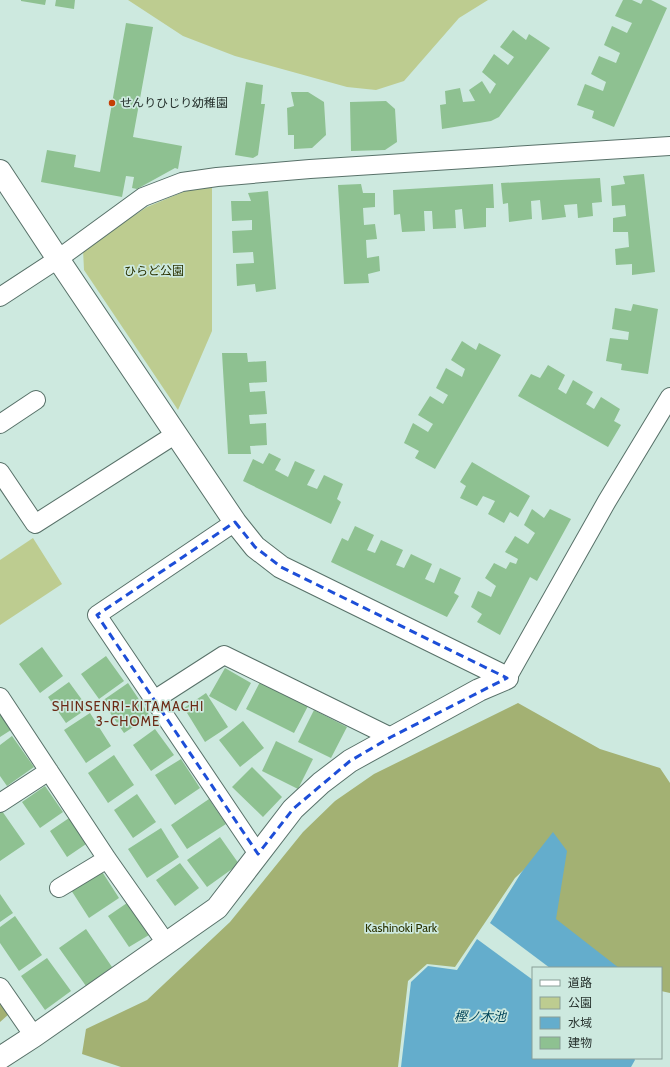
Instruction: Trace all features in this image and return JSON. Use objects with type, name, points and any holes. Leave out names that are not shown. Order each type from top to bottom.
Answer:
[{"type":"street","points":[[0,297],[58,259],[143,197],[182,182],[217,177],[310,169],[670,146]]},
{"type":"street","points":[[0,171],[235,522],[255,547],[281,567],[507,678]]},
{"type":"street","points":[[0,1058],[34,1036],[217,908],[293,809],[321,783],[350,761],[479,690],[507,678],[607,500],[670,397]]},
{"type":"street","points":[[0,424],[36,400]]},
{"type":"street","points":[[0,472],[35,524],[176,434]]},
{"type":"street","points":[[235,522],[96,615],[258,854]]},
{"type":"street","points":[[154,700],[224,655],[392,737]]},
{"type":"street","points":[[0,697],[107,858],[166,943]]},
{"type":"street","points":[[0,804],[49,771]]},
{"type":"street","points":[[59,888],[107,858]]},
{"type":"street","points":[[0,987],[34,1036]]},
{"type":"highlighted area","points":[[235,522],[255,547],[281,567],[507,678],[391,737],[350,761],[293,809],[258,854],[97,615]]},
{"type":"green space","points":[[128,0],[488,0],[459,18],[404,81],[376,90],[347,87],[235,56],[183,36]]},
{"type":"green space","name":"ひらど公園","points":[[212,185],[212,331],[178,410],[84,270],[83,249],[147,207],[183,192]]},
{"type":"green space","points":[[33,538],[62,584],[0,625],[0,560]]},
{"type":"green space","name":"Kashinoki Park","points":[[518,703],[600,749],[660,768],[670,783],[670,993],[662,991],[662,967],[615,967],[548,922],[547,848],[515,878],[455,967],[427,964],[408,981],[398,1067],[121,1067],[82,1054],[86,1029],[147,1000],[230,922],[303,832],[335,801],[374,774]]},
{"type":"green space","points":[[0,1001],[9,1014],[0,1022]]},
{"type":"water","points":[[553,832],[567,851],[556,919],[618,967],[549,967],[490,923],[521,873]]},
{"type":"water","name":"樫ノ木池","points":[[477,939],[532,979],[532,1059],[635,1060],[631,1067],[401,1067],[411,982],[428,966],[457,970]]},
{"type":"building","points":[[21,0],[46,0],[45,5]]},
{"type":"building","points":[[56,0],[75,0],[74,9],[55,6]]},
{"type":"building","points":[[623,0],[632,0],[641,4],[643,0],[651,0],[667,8],[614,127],[592,118],[594,111],[577,105],[585,84],[603,91],[606,82],[591,74],[599,56],[616,63],[620,53],[604,45],[612,26],[627,33],[632,23],[615,16]]},
{"type":"building","points":[[126,23],[153,27],[133,137],[182,146],[178,169],[175,168],[137,189],[132,188],[134,177],[126,176],[122,197],[41,182],[47,150],[76,155],[74,167],[100,172]]},
{"type":"building","points":[[513,30],[526,40],[529,34],[550,48],[499,117],[491,121],[442,129],[440,105],[446,104],[445,91],[460,88],[463,102],[475,101],[469,90],[482,81],[490,94],[496,84],[482,72],[494,54],[508,65],[514,57],[500,47]]},
{"type":"building","points":[[246,82],[263,85],[261,104],[265,104],[258,155],[253,158],[235,155]]},
{"type":"building","points":[[291,92],[308,92],[324,102],[326,135],[312,148],[294,149],[294,135],[288,135],[287,108],[294,106]]},
{"type":"building","points":[[386,101],[395,109],[397,142],[385,150],[351,151],[350,102]]},
{"type":"building","points":[[644,174],[655,272],[632,275],[632,264],[616,265],[615,249],[629,247],[628,232],[613,232],[613,218],[626,216],[625,205],[612,206],[611,186],[625,184],[623,176]]},
{"type":"building","points":[[600,178],[602,202],[592,203],[593,216],[578,218],[577,204],[564,205],[566,217],[542,220],[540,200],[531,201],[532,219],[509,222],[508,203],[503,204],[501,183]]},
{"type":"building","points":[[361,184],[363,193],[375,193],[375,207],[363,208],[364,225],[375,224],[377,239],[366,240],[367,258],[379,256],[380,271],[368,274],[369,283],[344,284],[338,185]]},
{"type":"building","points":[[493,184],[494,208],[486,208],[486,227],[464,229],[462,209],[455,210],[456,228],[433,229],[432,211],[424,211],[425,231],[402,232],[400,214],[394,215],[393,190]]},
{"type":"building","points":[[268,191],[276,289],[256,292],[255,284],[237,286],[236,264],[254,263],[253,252],[233,253],[232,231],[252,230],[252,220],[232,221],[231,201],[251,201],[248,193]]},
{"type":"building","points":[[633,304],[658,309],[648,374],[621,370],[622,364],[606,361],[610,338],[628,340],[629,332],[612,329],[615,308],[631,311]]},
{"type":"building","points":[[462,341],[476,350],[479,343],[501,355],[435,469],[415,458],[419,451],[404,443],[413,423],[428,432],[433,424],[418,415],[430,396],[443,404],[448,395],[436,388],[446,368],[462,377],[465,369],[451,360]]},
{"type":"building","points":[[222,353],[247,353],[248,362],[266,361],[267,382],[249,383],[250,392],[265,391],[267,414],[249,415],[250,424],[266,423],[267,445],[250,446],[251,454],[228,454]]},
{"type":"building","points":[[548,365],[565,375],[558,389],[566,394],[573,380],[593,392],[586,404],[594,409],[601,397],[620,409],[614,421],[621,425],[608,447],[518,396],[531,374],[540,378]]},
{"type":"building","points":[[269,453],[281,459],[275,470],[288,477],[295,461],[315,470],[307,485],[317,489],[324,475],[343,484],[337,499],[341,502],[331,524],[243,481],[253,459],[263,464]]},
{"type":"building","points":[[472,462],[530,496],[518,517],[510,512],[504,523],[488,514],[495,501],[483,496],[477,506],[460,498],[466,486],[460,482]]},
{"type":"building","points":[[532,509],[544,518],[550,509],[571,519],[537,581],[530,577],[500,635],[477,622],[482,614],[471,607],[478,591],[491,597],[496,586],[485,578],[494,563],[506,569],[510,562],[516,564],[518,559],[505,552],[515,536],[528,544],[535,533],[524,525]]},
{"type":"building","points":[[355,526],[374,535],[367,550],[375,553],[381,540],[403,550],[396,565],[404,568],[411,554],[432,564],[425,579],[434,583],[440,568],[461,578],[454,593],[459,596],[447,617],[331,562],[342,538],[348,541]]},
{"type":"building","points":[[42,647],[63,676],[40,693],[19,664]]},
{"type":"building","points":[[106,656],[124,681],[99,699],[81,674]]},
{"type":"building","points":[[225,668],[251,683],[236,711],[209,696]]},
{"type":"building","points":[[69,682],[88,708],[66,723],[48,697]]},
{"type":"building","points":[[260,682],[308,706],[294,733],[246,709]]},
{"type":"building","points":[[128,683],[150,716],[124,733],[102,701]]},
{"type":"building","points":[[206,693],[228,727],[205,742],[184,708]]},
{"type":"building","points":[[314,710],[347,727],[331,758],[298,742]]},
{"type":"building","points":[[0,713],[11,730],[0,737]]},
{"type":"building","points":[[90,713],[111,746],[86,763],[64,730]]},
{"type":"building","points":[[243,721],[264,748],[240,767],[219,740]]},
{"type":"building","points":[[155,729],[174,755],[151,771],[133,745]]},
{"type":"building","points":[[12,736],[34,767],[7,786],[0,776],[0,745]]},
{"type":"building","points":[[276,741],[313,759],[298,789],[262,771]]},
{"type":"building","points":[[114,755],[134,785],[108,803],[88,773]]},
{"type":"building","points":[[181,759],[200,788],[175,805],[155,775]]},
{"type":"building","points":[[252,767],[282,797],[263,817],[232,787]]},
{"type":"building","points":[[45,786],[63,812],[40,828],[22,802]]},
{"type":"building","points":[[137,794],[156,822],[133,838],[114,810]]},
{"type":"building","points":[[209,799],[226,824],[187,849],[171,825]]},
{"type":"building","points":[[2,811],[25,844],[0,861],[0,813]]},
{"type":"building","points":[[72,816],[89,842],[67,857],[50,831]]},
{"type":"building","points":[[161,828],[179,857],[147,878],[128,849]]},
{"type":"building","points":[[220,837],[239,864],[207,887],[187,860]]},
{"type":"building","points":[[180,863],[199,888],[175,906],[156,880]]},
{"type":"building","points":[[101,870],[119,898],[89,918],[71,890]]},
{"type":"building","points":[[0,894],[13,913],[0,922]]},
{"type":"building","points":[[127,903],[149,935],[129,947],[108,916]]},
{"type":"building","points":[[15,916],[42,955],[19,971],[0,943],[0,927]]},
{"type":"building","points":[[86,929],[112,967],[86,986],[59,948]]},
{"type":"building","points":[[47,958],[71,991],[45,1010],[21,976]]},
{"type":"place","name":"せんりひじり幼稚園","points":[[112,103]]},
{"type":"district","name":"SHINSENRI-KITAMACHI 3-CHOME","points":[[128,714]]}]
